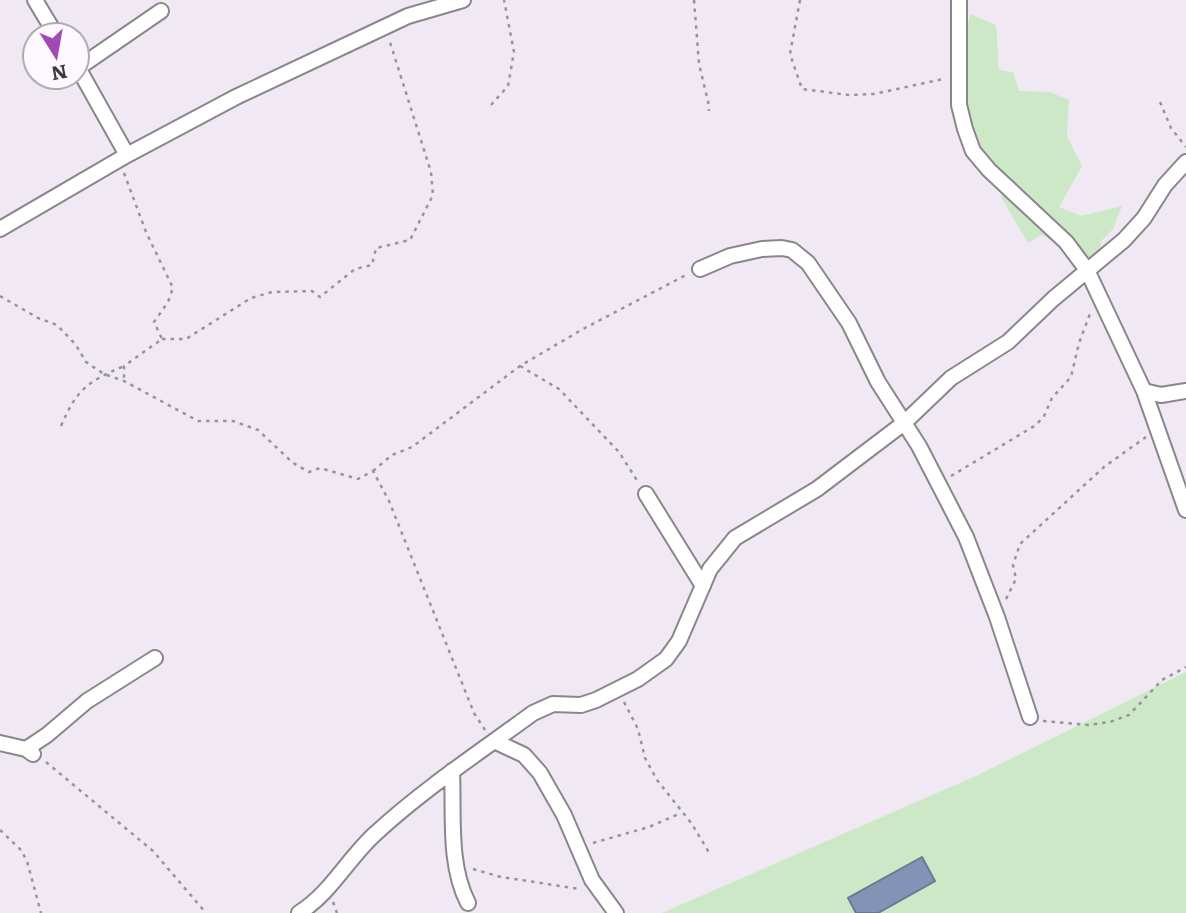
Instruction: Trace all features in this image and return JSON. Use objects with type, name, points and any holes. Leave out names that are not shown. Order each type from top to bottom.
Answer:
[{"type":"street","points":[[35,0],[48,21]]},
{"type":"street","points":[[0,229],[123,157],[236,97],[385,27],[430,8],[463,0]]},
{"type":"street","points":[[959,0],[959,105],[973,151],[989,170],[1066,242],[1087,270],[1144,391],[1186,510]]},
{"type":"street","points":[[91,58],[160,11]]},
{"type":"street","points":[[90,91],[123,157]]},
{"type":"street","points":[[299,913],[329,888],[373,836],[452,771],[533,713],[545,707],[590,703],[652,670],[673,651],[710,569],[735,538],[799,501],[904,423],[951,378],[1008,342],[1052,299],[1134,230],[1165,185],[1186,162]]},
{"type":"street","points":[[700,268],[730,256],[762,249],[782,248],[800,255],[849,323],[870,368],[919,446],[966,537],[997,617],[1030,717]]},
{"type":"street","points":[[1144,391],[1161,395],[1186,391]]},
{"type":"street","points":[[646,494],[703,586]]},
{"type":"street","points":[[0,743],[30,752],[87,701],[155,658]]},
{"type":"street","points":[[518,726],[524,755]]},
{"type":"street","points":[[494,741],[524,755],[546,781],[576,840],[586,868],[615,913]]},
{"type":"street","points":[[452,771],[455,865],[462,892],[468,903]]},
{"type":"path","points":[[491,105],[508,86],[514,52],[504,0]]},
{"type":"path","points":[[694,0],[699,64],[709,111]]},
{"type":"path","points":[[800,0],[790,54],[802,89],[849,95],[874,94],[915,83],[960,76]]},
{"type":"path","points":[[61,426],[69,407],[82,388],[104,374],[124,366],[162,339],[186,339],[251,298],[272,292],[312,291],[320,297],[355,269],[372,265],[376,248],[410,240],[433,195],[431,172],[385,27]]},
{"type":"path","points":[[1160,102],[1171,128],[1186,147]]},
{"type":"path","points":[[123,157],[146,232],[173,288],[168,302],[155,322],[162,339]]},
{"type":"path","points":[[0,296],[38,318],[57,325],[76,345],[86,362],[104,374],[124,381],[198,421],[233,421],[258,430],[293,463],[309,472],[320,468],[358,479],[373,471],[392,455],[412,447],[520,366],[583,329],[700,268]]},
{"type":"path","points":[[939,483],[1036,425],[1044,416],[1052,398],[1071,377],[1079,343],[1098,291]]},
{"type":"path","points":[[124,366],[124,381]]},
{"type":"path","points":[[520,366],[559,389],[619,452],[646,494]]},
{"type":"path","points":[[997,617],[1016,579],[1013,565],[1020,544],[1104,467],[1157,429]]},
{"type":"path","points":[[373,471],[389,501],[474,713],[494,741]]},
{"type":"path","points":[[1030,717],[1041,721],[1088,725],[1110,722],[1129,715],[1162,680],[1186,667]]},
{"type":"path","points":[[618,689],[638,729],[645,758],[657,780],[692,824],[711,856]]},
{"type":"path","points":[[30,752],[153,851],[206,913]]},
{"type":"path","points":[[576,840],[593,843],[649,827],[681,813]]},
{"type":"path","points":[[0,830],[21,850],[27,861],[41,913]]},
{"type":"path","points":[[455,865],[502,877],[590,890],[603,895]]},
{"type":"green space","points":[[970,14],[996,25],[999,70],[1013,72],[1019,91],[1050,92],[1069,100],[1067,136],[1082,166],[1059,207],[1081,216],[1122,206],[1113,229],[1101,241],[1100,258],[1091,265],[1042,235],[1028,243],[1001,197],[1004,177],[974,142],[966,106],[964,50]]},
{"type":"green space","points":[[1186,672],[1186,913],[662,913],[978,775]]},
{"type":"water","points":[[922,857],[935,881],[878,913],[856,913],[848,898]]}]
